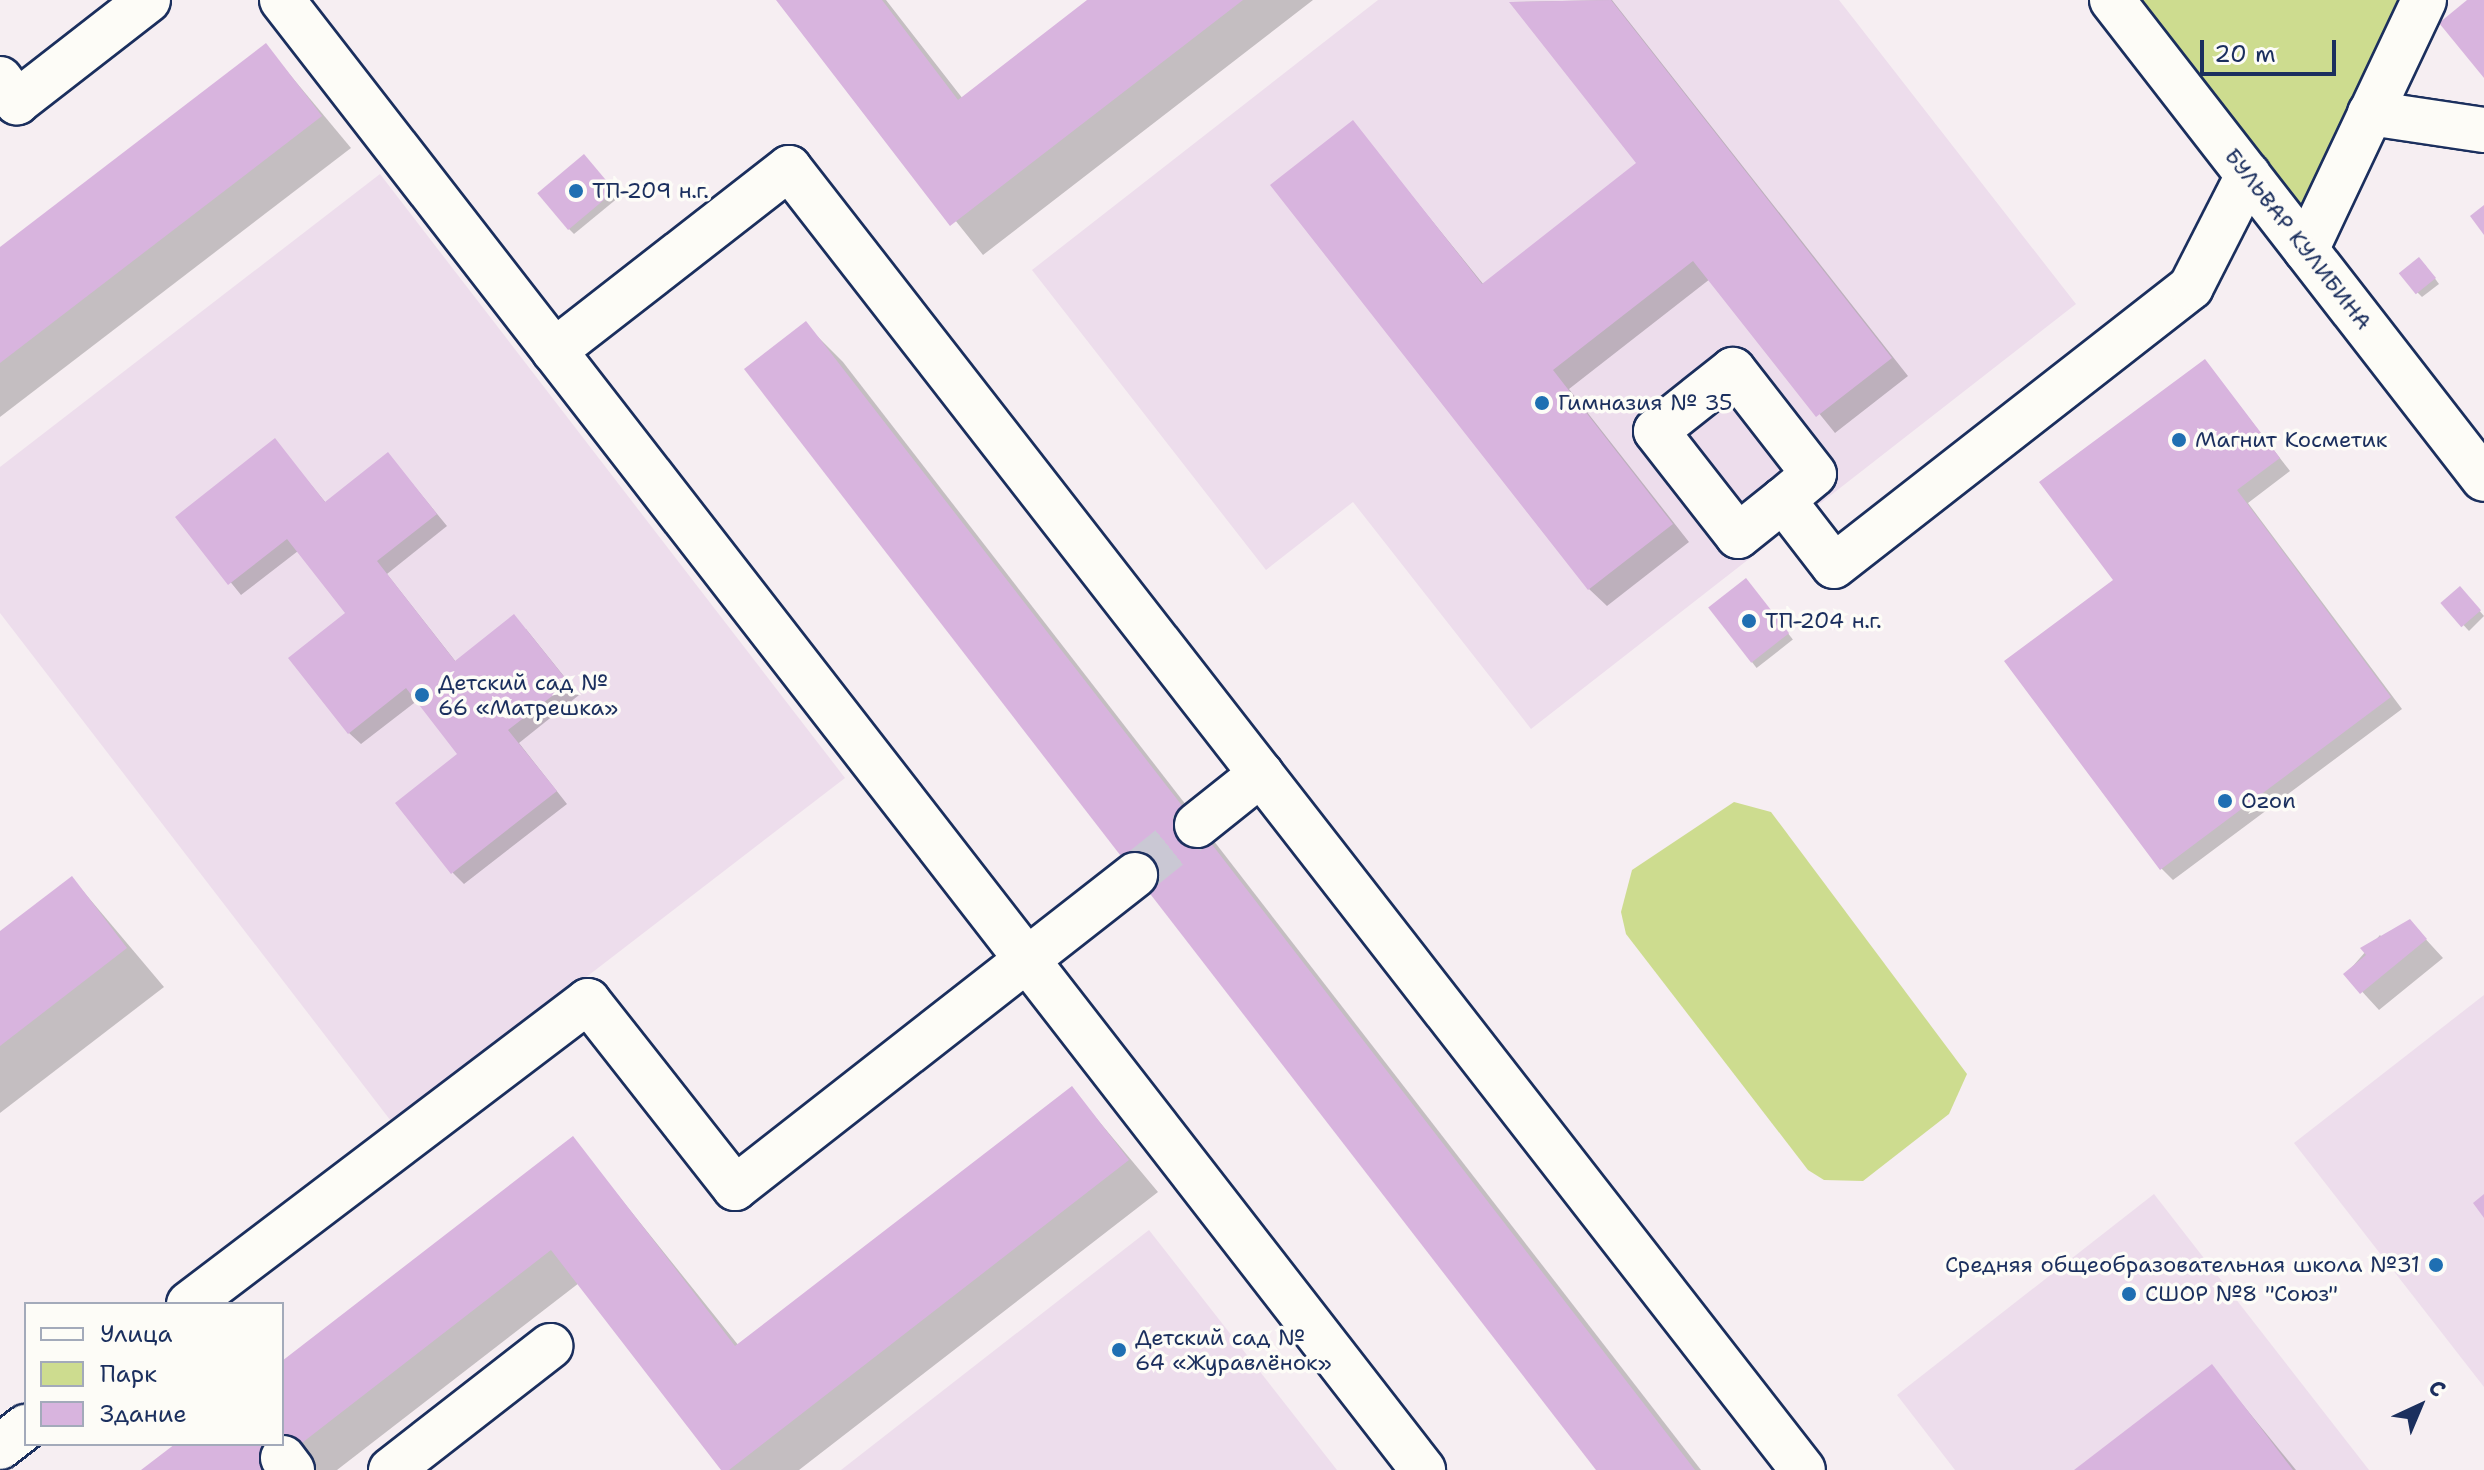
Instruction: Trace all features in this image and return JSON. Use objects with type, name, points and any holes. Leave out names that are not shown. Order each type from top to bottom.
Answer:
[{"type":"street","points":[[0,79],[17,102],[148,0]]},
{"type":"street","points":[[282,0],[1423,1470]]},
{"type":"street","name":"БУЛЬВАР КУЛИБИНА","points":[[2112,0],[2484,479]]},
{"type":"street","points":[[2306,250],[2424,0]]},
{"type":"street","points":[[2370,113],[2484,130]]},
{"type":"street","points":[[554,351],[789,168],[1803,1470]]},
{"type":"street","points":[[1783,500],[1834,566],[2191,287],[2248,175]]},
{"type":"street","points":[[1197,825],[1261,774]]},
{"type":"street","points":[[192,1302],[588,1001],[735,1188],[1029,964],[1135,875]]},
{"type":"street","points":[[391,1470],[550,1346]]},
{"type":"street","points":[[0,1447],[24,1429]]},
{"type":"shaded area","name":"Гимназия № 35","points":[[1378,0],[1839,0],[2076,304],[1531,729],[1353,502],[1266,570],[1032,270]]},
{"type":"shaded area","name":"Детский сад № 66 «Матрешка»","points":[[380,174],[845,778],[394,1125],[0,613],[0,467]]},
{"type":"shaded area","name":"Средняя общеобразовательная школа №31","points":[[2484,995],[2484,1387],[2294,1143]]},
{"type":"shaded area","name":"СШОР №8 \"Союз\"","points":[[2154,1194],[2369,1470],[1955,1470],[1897,1395]]},
{"type":"shaded area","name":"Детский сад № 64 «Журавлёнок»","points":[[1149,1230],[1337,1470],[841,1470]]},
{"type":"green space","points":[[2119,0],[2417,0],[2305,241]]},
{"type":"green space","points":[[1734,802],[1771,812],[1967,1074],[1949,1114],[1863,1181],[1824,1180],[1808,1170],[1626,934],[1621,912],[1632,870]]},
{"type":"building","points":[[776,0],[882,0],[958,100],[1087,0],[1243,0],[950,226]]},
{"type":"building","points":[[1611,0],[1892,358],[1816,417],[1693,261],[1553,370],[1673,524],[1588,590],[1270,185],[1353,120],[1482,284],[1636,163],[1509,2]]},
{"type":"building","points":[[2467,0],[2484,0],[2484,78],[2439,23]]},
{"type":"building","points":[[266,43],[322,116],[0,363],[0,247]]},
{"type":"building","name":"ТП-209 н.г.","points":[[584,154],[615,191],[568,230],[537,193]]},
{"type":"building","points":[[2484,205],[2484,235],[2470,216]]},
{"type":"building","points":[[2419,257],[2436,278],[2416,294],[2399,273]]},
{"type":"building","points":[[806,321],[1695,1470],[1596,1470],[744,369]]},
{"type":"building","points":[[2205,359],[2280,458],[2237,490],[2391,697],[2160,870],[2004,661],[2113,580],[2039,482]]},
{"type":"building","points":[[275,438],[325,502],[388,452],[437,514],[377,561],[455,661],[514,614],[569,683],[508,730],[557,791],[451,874],[395,803],[457,754],[406,688],[348,734],[288,658],[345,613],[287,539],[228,585],[175,517]]},
{"type":"building","name":"ТП-204 н.г.","points":[[1746,578],[1789,633],[1751,663],[1708,608]]},
{"type":"building","points":[[2460,586],[2481,610],[2461,627],[2440,603]]},
{"type":"building","points":[[72,876],[127,948],[0,1046],[0,931]]},
{"type":"building","points":[[2410,919],[2427,939],[2360,994],[2343,974],[2366,955],[2360,948]]},
{"type":"building","points":[[1072,1086],[1129,1160],[729,1470],[721,1470],[551,1250],[267,1470],[141,1470],[172,1446],[284,1446],[284,1359],[573,1136],[735,1346]]},
{"type":"building","points":[[2484,1194],[2484,1218],[2473,1203]]},
{"type":"building","points":[[2212,1364],[2293,1470],[2074,1470]]},
{"type":"tunnel","points":[[1135,875],[1197,825]]},
{"type":"place","name":"ТП-209 н.г.","points":[[576,191]]},
{"type":"place","name":"Гимназия № 35","points":[[1542,403]]},
{"type":"place","name":"Магнит Косметик","points":[[2179,440]]},
{"type":"place","name":"ТП-204 н.г.","points":[[1749,621]]},
{"type":"place","name":"Детский сад № 66 «Матрешка»","points":[[422,695]]},
{"type":"place","name":"Ozon","points":[[2225,801]]},
{"type":"place","name":"Средняя общеобразовательная школа №31","points":[[2436,1265]]},
{"type":"place","name":"СШОР №8 \"Союз\"","points":[[2129,1294]]},
{"type":"place","name":"Детский сад № 64 «Журавлёнок»","points":[[1119,1350]]}]
